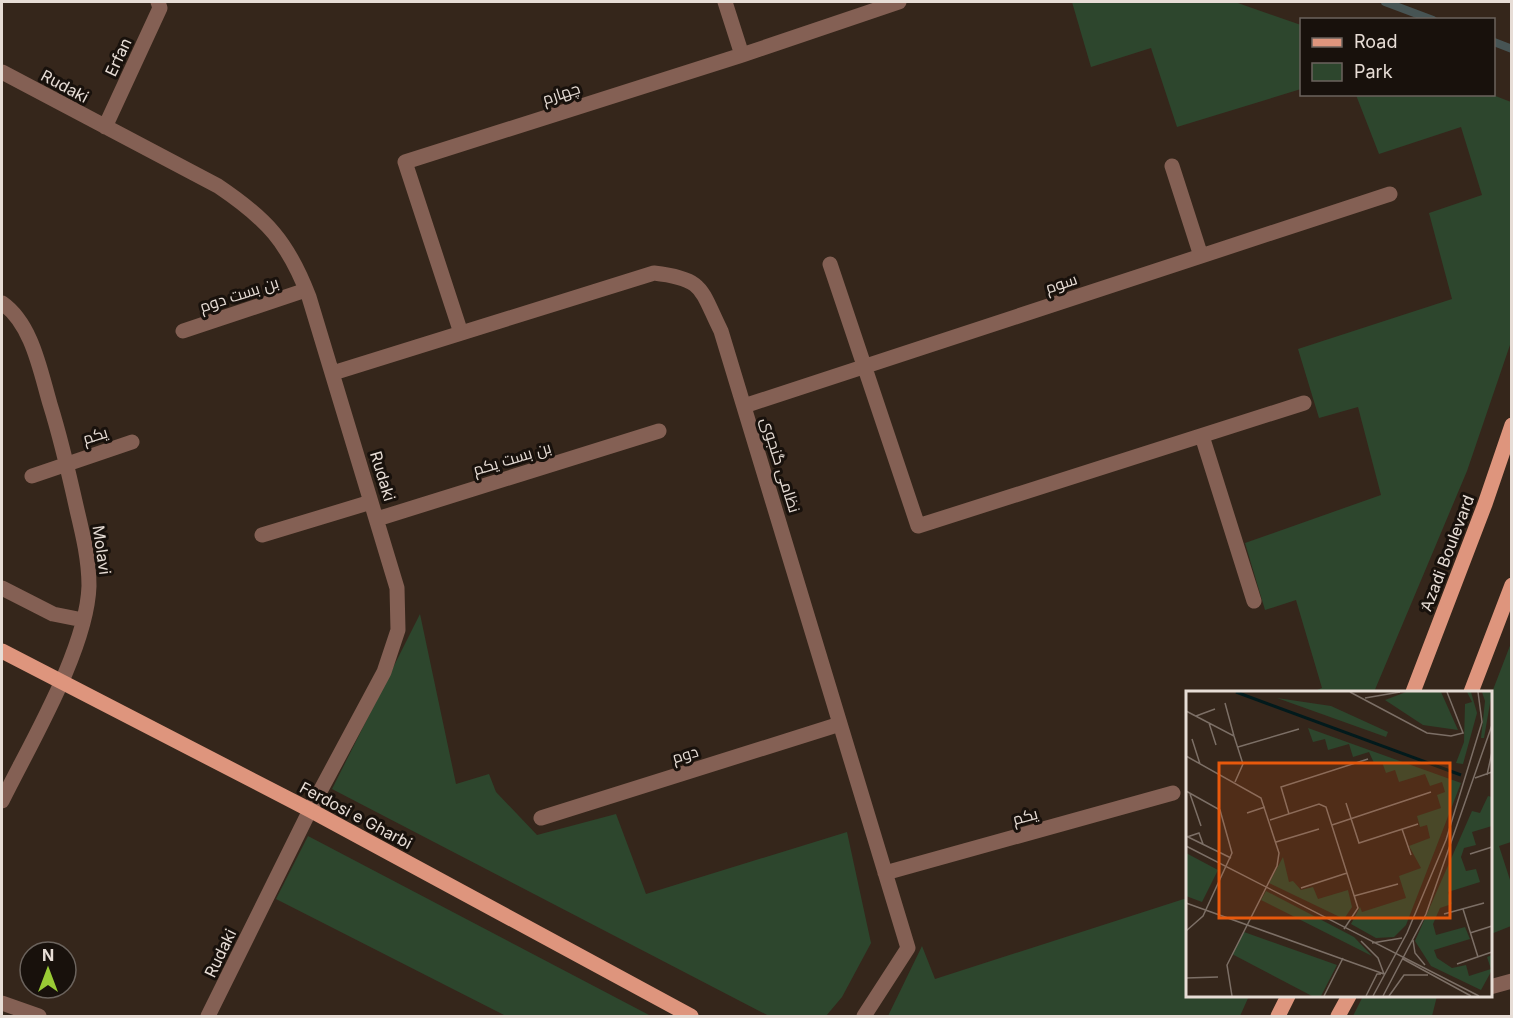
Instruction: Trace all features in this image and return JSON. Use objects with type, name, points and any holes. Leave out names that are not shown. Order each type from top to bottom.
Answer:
[{"type":"main road","name":"َAzadi Boulevard","points":[[1414,691],[1485,504],[1512,425]]},
{"type":"main road","points":[[1472,691],[1512,585]]},
{"type":"main road","name":"Ferdosi e Gharbi","points":[[2,651],[310,810],[691,1017]]},
{"type":"main road","points":[[1278,1017],[1288,997]]},
{"type":"main road","points":[[1338,1017],[1348,997]]},
{"type":"street","name":"Erfan","points":[[105,127],[160,9],[158,2]]},
{"type":"street","points":[[725,2],[742,55]]},
{"type":"street","name":"چهارم","points":[[461,333],[405,162],[742,55],[899,2]]},
{"type":"street","name":"Rudaki","points":[[2,72],[218,186],[276,232],[289,251],[306,290],[397,588],[398,630],[384,672],[310,810],[208,1017]]},
{"type":"street","points":[[1172,166],[1201,256]]},
{"type":"street","name":"سوم","points":[[744,406],[1390,194]]},
{"type":"street","points":[[830,264],[918,526],[1304,403]]},
{"type":"street","name":"نظامی گنجوی","points":[[333,373],[654,273],[683,276],[700,288],[721,331],[908,948],[864,1017]]},
{"type":"street","name":"بن بست دوم","points":[[183,331],[306,290]]},
{"type":"street","name":"Molavi","points":[[2,303],[12,311],[33,348],[68,462],[87,550],[89,588],[82,620],[62,682],[2,801]]},
{"type":"street","name":"بن بست یکم","points":[[377,519],[659,431]]},
{"type":"street","points":[[1202,436],[1254,601]]},
{"type":"street","name":"یکم","points":[[68,462],[132,442]]},
{"type":"street","points":[[32,476],[68,462]]},
{"type":"street","points":[[262,535],[371,502]]},
{"type":"street","points":[[2,588],[53,614],[82,620]]},
{"type":"street","name":"دوم","points":[[541,818],[840,724]]},
{"type":"street","name":"یکم","points":[[885,873],[1173,793]]},
{"type":"street","points":[[1492,987],[1512,981]]},
{"type":"street","points":[[2,1003],[39,1017]]},
{"type":"green space","points":[[1072,2],[1235,2],[1300,25],[1300,89],[1177,127],[1151,48],[1091,67]]},
{"type":"green space","points":[[1356,96],[1495,96],[1511,102],[1511,342],[1467,471],[1374,691],[1314,691],[1322,688],[1296,600],[1265,610],[1245,543],[1381,495],[1358,407],[1319,418],[1298,349],[1452,299],[1429,213],[1482,195],[1461,127],[1379,154]]},
{"type":"green space","points":[[420,614],[456,784],[489,774],[496,792],[537,835],[616,814],[646,894],[847,832],[871,943],[842,997],[826,1016],[769,1016],[332,789]]},
{"type":"green space","points":[[1511,643],[1511,842],[1499,846],[1511,883],[1511,926],[1492,934],[1492,692]]},
{"type":"green space","points":[[308,836],[651,1016],[506,1016],[276,899]]},
{"type":"green space","points":[[1186,898],[1186,997],[1249,997],[1240,1016],[888,1016],[922,946],[935,979]]},
{"type":"green space","points":[[1362,997],[1437,997],[1432,1016],[1353,1016]]},
{"type":"waterway","points":[[1385,2],[1428,18]]},
{"type":"waterway","points":[[1495,42],[1512,49]]}]
